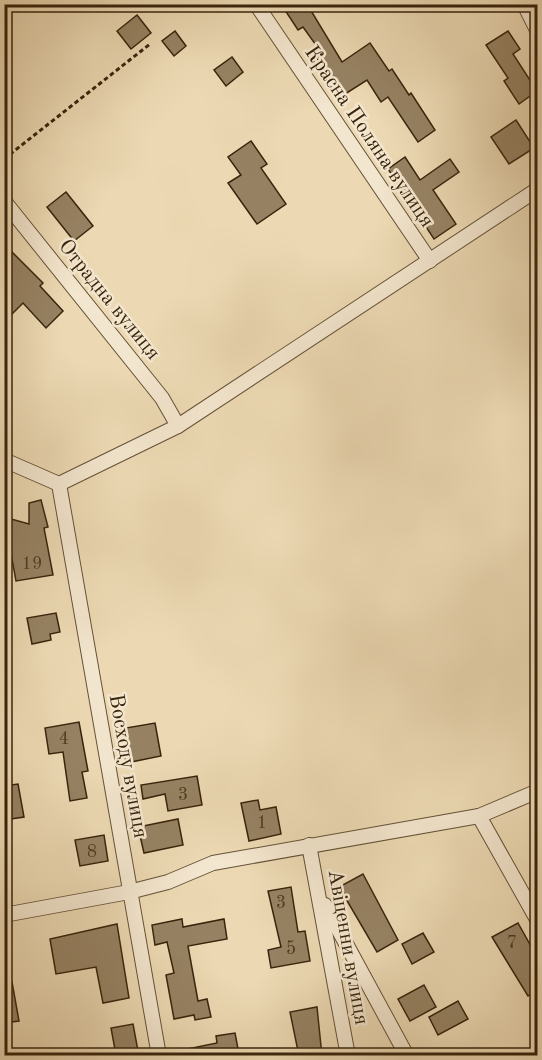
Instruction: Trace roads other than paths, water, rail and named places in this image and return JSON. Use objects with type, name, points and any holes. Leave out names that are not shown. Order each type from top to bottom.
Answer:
[{"type":"street","name":"Красна Поляна вулиця","points":[[256,4],[430,261]]},
{"type":"street","points":[[524,4],[537,32]]},
{"type":"street","points":[[4,460],[59,484],[178,426],[537,189]]},
{"type":"street","name":"Отрадна вулиця","points":[[4,201],[162,398],[178,426]]},
{"type":"street","name":"Восходу вулиця","points":[[59,484],[159,1056]]},
{"type":"street","points":[[4,915],[129,892],[168,882],[213,863],[479,816],[537,791]]},
{"type":"street","points":[[479,816],[537,921]]},
{"type":"street","name":"Авіценни вулиця","points":[[309,845],[348,1056]]},
{"type":"street","points":[[319,892],[407,1056]]}]
